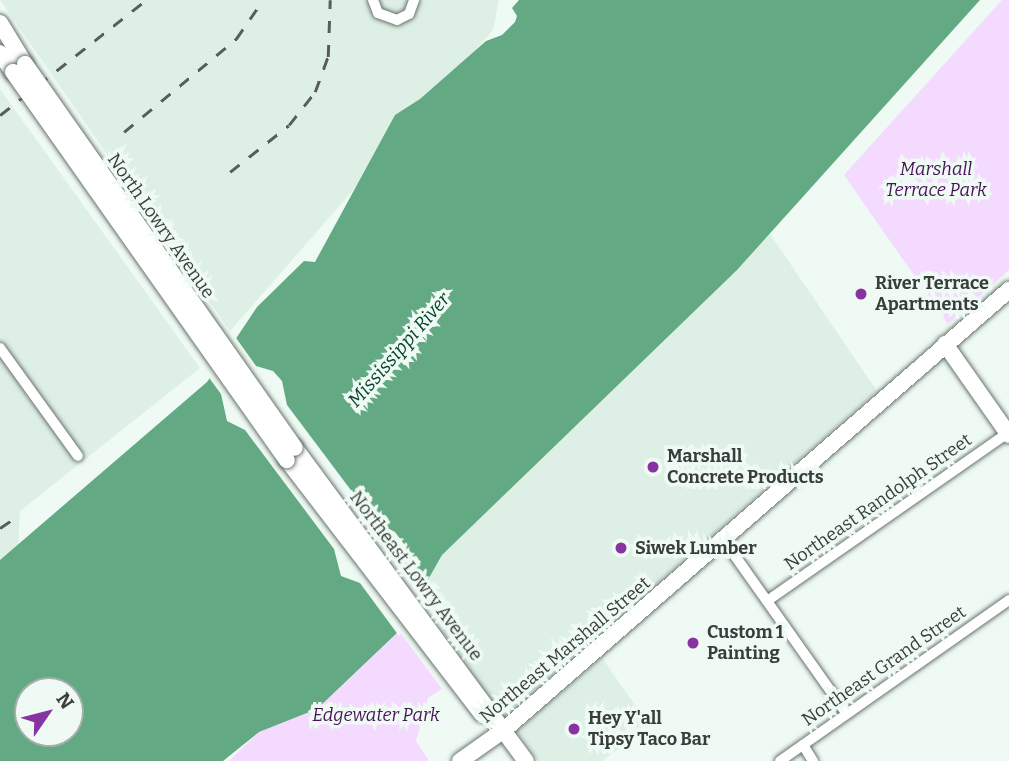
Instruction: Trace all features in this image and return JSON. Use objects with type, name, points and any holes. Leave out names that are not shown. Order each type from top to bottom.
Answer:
[{"type":"main road","name":"North Lowry Avenue","points":[[0,23],[19,68],[291,454]]},
{"type":"main road","name":"North Lowry Avenue","points":[[0,52],[19,68]]},
{"type":"main road","name":"Northeast Marshall Street","points":[[460,761],[504,730],[1009,290]]},
{"type":"main road","points":[[944,344],[1008,433]]},
{"type":"main road","name":"Northeast Lowry Avenue","points":[[291,454],[526,761]]},
{"type":"street","points":[[373,0],[378,13],[390,20],[409,14],[414,0]]},
{"type":"street","points":[[0,348],[78,456]]},
{"type":"street","name":"Northeast Randolph Street","points":[[767,601],[1008,433]]},
{"type":"street","points":[[723,539],[846,713]]},
{"type":"street","name":"Northeast Grand Street","points":[[780,761],[1009,600]]},
{"type":"street","points":[[803,745],[813,761]]},
{"type":"shaded area","points":[[0,0],[499,0],[493,30],[230,331]]},
{"type":"shaded area","points":[[0,89],[200,368],[20,511],[18,548],[0,561]]},
{"type":"shaded area","points":[[770,234],[877,391],[517,705],[505,711],[496,707],[440,632],[446,627],[422,591],[442,555]]},
{"type":"shaded area","points":[[602,658],[650,726],[602,761],[538,761],[517,731]]},
{"type":"green space","name":"Marshall Terrace Park","points":[[1002,0],[1009,0],[1009,270],[948,324],[844,175]]},
{"type":"green space","name":"Edgewater Park","points":[[399,631],[442,689],[428,698],[416,741],[429,761],[229,761],[259,732],[317,709]]},
{"type":"water","name":"Mississippi River","points":[[519,0],[980,0],[737,270],[442,555],[399,631],[317,709],[259,732],[223,761],[0,761],[0,560],[207,382],[257,307],[304,261],[315,262],[395,115],[420,99],[486,41],[502,35],[515,22],[517,16],[512,8]]},
{"type":"pier","points":[[234,335],[256,366],[273,371],[282,381],[287,405],[374,521],[395,532],[404,544],[404,564],[424,594],[399,636],[360,583],[341,576],[334,549],[245,430],[227,421],[221,394],[207,375]]},
{"type":"railway","points":[[0,115],[146,0]]},
{"type":"railway","points":[[124,132],[236,39],[263,0]]},
{"type":"railway","points":[[230,172],[289,125],[315,92],[328,57],[330,0]]},
{"type":"railway","points":[[0,528],[12,520]]},
{"type":"place","name":"River Terrace Apartments","points":[[861,294]]},
{"type":"place","name":"Marshall Concrete Products","points":[[653,467]]},
{"type":"place","name":"Siwek Lumber","points":[[621,548]]},
{"type":"place","name":"Custom 1 Painting","points":[[693,643]]},
{"type":"place","name":"Hey Y'all Tipsy Taco Bar","points":[[574,729]]}]
